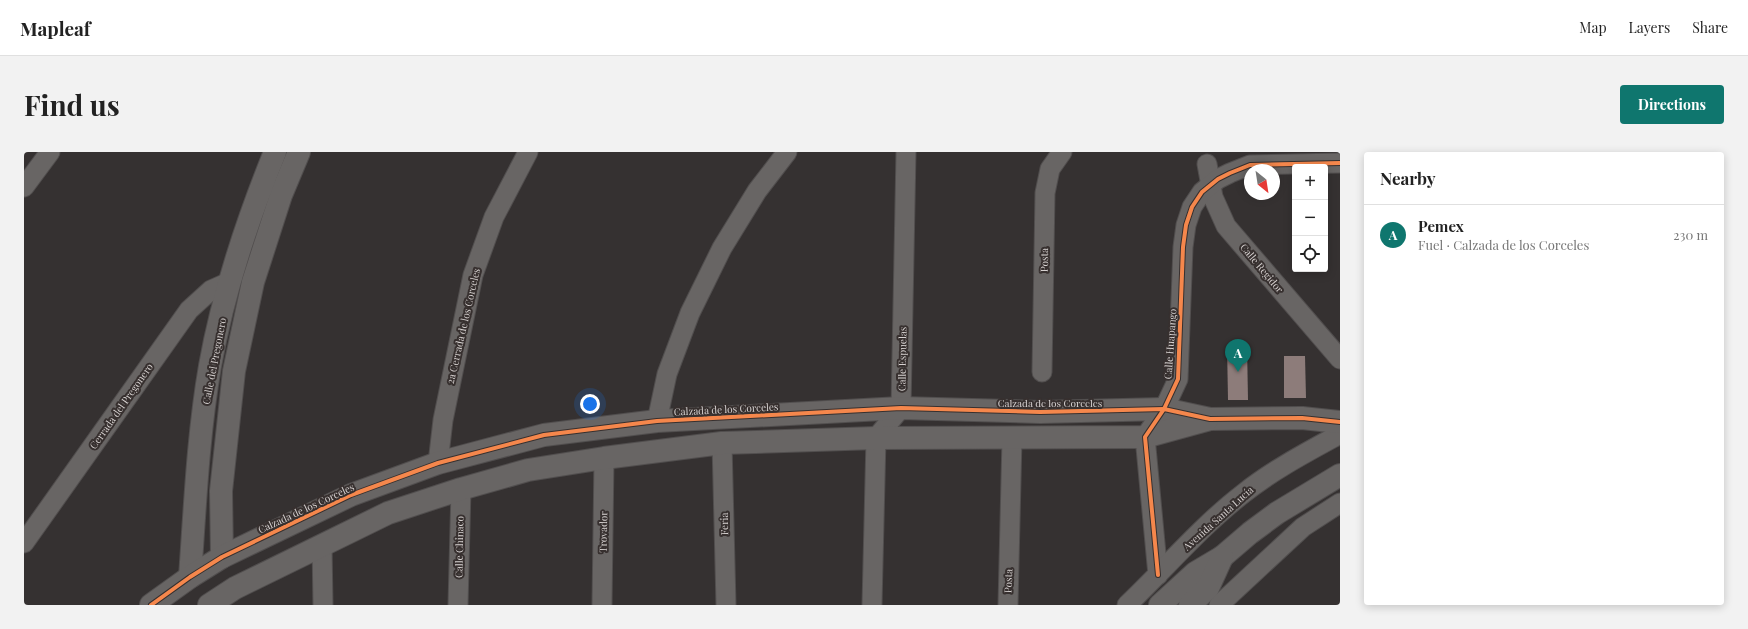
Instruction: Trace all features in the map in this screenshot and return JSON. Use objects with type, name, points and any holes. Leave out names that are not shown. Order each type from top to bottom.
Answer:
[{"type":"street","points":[[24,187],[50,152]]},
{"type":"street","name":"Calle del Pregonero","points":[[190,577],[202,426],[210,366],[229,282],[261,186],[275,152]]},
{"type":"street","points":[[222,557],[221,491],[234,371],[253,282],[281,195],[299,152]]},
{"type":"street","name":"2a Cerrada de los Corceles","points":[[438,463],[443,420],[473,275],[494,217],[528,152]]},
{"type":"street","points":[[657,421],[667,374],[690,313],[722,248],[757,191],[787,152]]},
{"type":"street","name":"Calle Espuelas","points":[[901,408],[906,152]]},
{"type":"street","name":"Posta","points":[[1042,372],[1045,193],[1050,168],[1062,152]]},
{"type":"street","name":"Calle Huapango","points":[[1146,437],[1164,409],[1178,379],[1183,247],[1186,225],[1196,200],[1210,185],[1230,172],[1250,165],[1340,162]]},
{"type":"street","name":"Calle Regidor","points":[[1207,164],[1210,185],[1217,208],[1226,226],[1340,359]]},
{"type":"street","name":"Cerrada del Pregonero","points":[[24,543],[189,310],[211,290],[229,282]]},
{"type":"street","points":[[872,605],[876,438],[901,408]]},
{"type":"street","name":"Calzada de los Corceles","points":[[151,605],[190,577],[222,557],[351,495],[438,463],[544,436],[657,421],[901,408],[1040,412],[1164,409],[1210,419],[1302,418],[1340,422]]},
{"type":"street","name":"Calzada de los Corceles","points":[[209,605],[235,588],[388,514],[461,489],[528,470],[604,458],[722,443],[876,438],[1146,437],[1210,419]]},
{"type":"street","name":"Avenida Santa Lucía","points":[[1127,605],[1197,536],[1244,493],[1301,455],[1340,434]]},
{"type":"street","points":[[1146,437],[1158,575]]},
{"type":"street","name":"Posta","points":[[1008,605],[1012,438]]},
{"type":"street","name":"Feria","points":[[722,443],[726,605]]},
{"type":"street","name":"Trovador","points":[[602,605],[604,458]]},
{"type":"street","points":[[1160,605],[1195,573],[1222,557],[1250,533],[1277,513],[1340,475]]},
{"type":"street","name":"Calle Chinaco","points":[[458,605],[461,489]]},
{"type":"street","points":[[1219,605],[1303,527],[1340,503]]},
{"type":"street","points":[[322,545],[323,605]]},
{"type":"street","points":[[1190,605],[1208,588],[1222,557]]},
{"type":"building","points":[[1227,345],[1247,345],[1248,400],[1228,400]]},
{"type":"building","points":[[1284,356],[1305,356],[1306,398],[1284,398]]},
{"type":"cycle path","points":[[1158,575],[1145,437],[1164,409],[1178,379],[1183,247],[1186,225],[1192,207],[1202,192],[1218,179],[1250,165],[1340,163]]},
{"type":"cycle path","points":[[151,605],[190,577],[222,557],[351,495],[438,463],[544,435],[657,421],[901,408],[1040,412],[1164,409],[1210,419],[1302,418],[1340,422]]},
{"type":"place","name":"Pemex","points":[[1238,372]]}]
